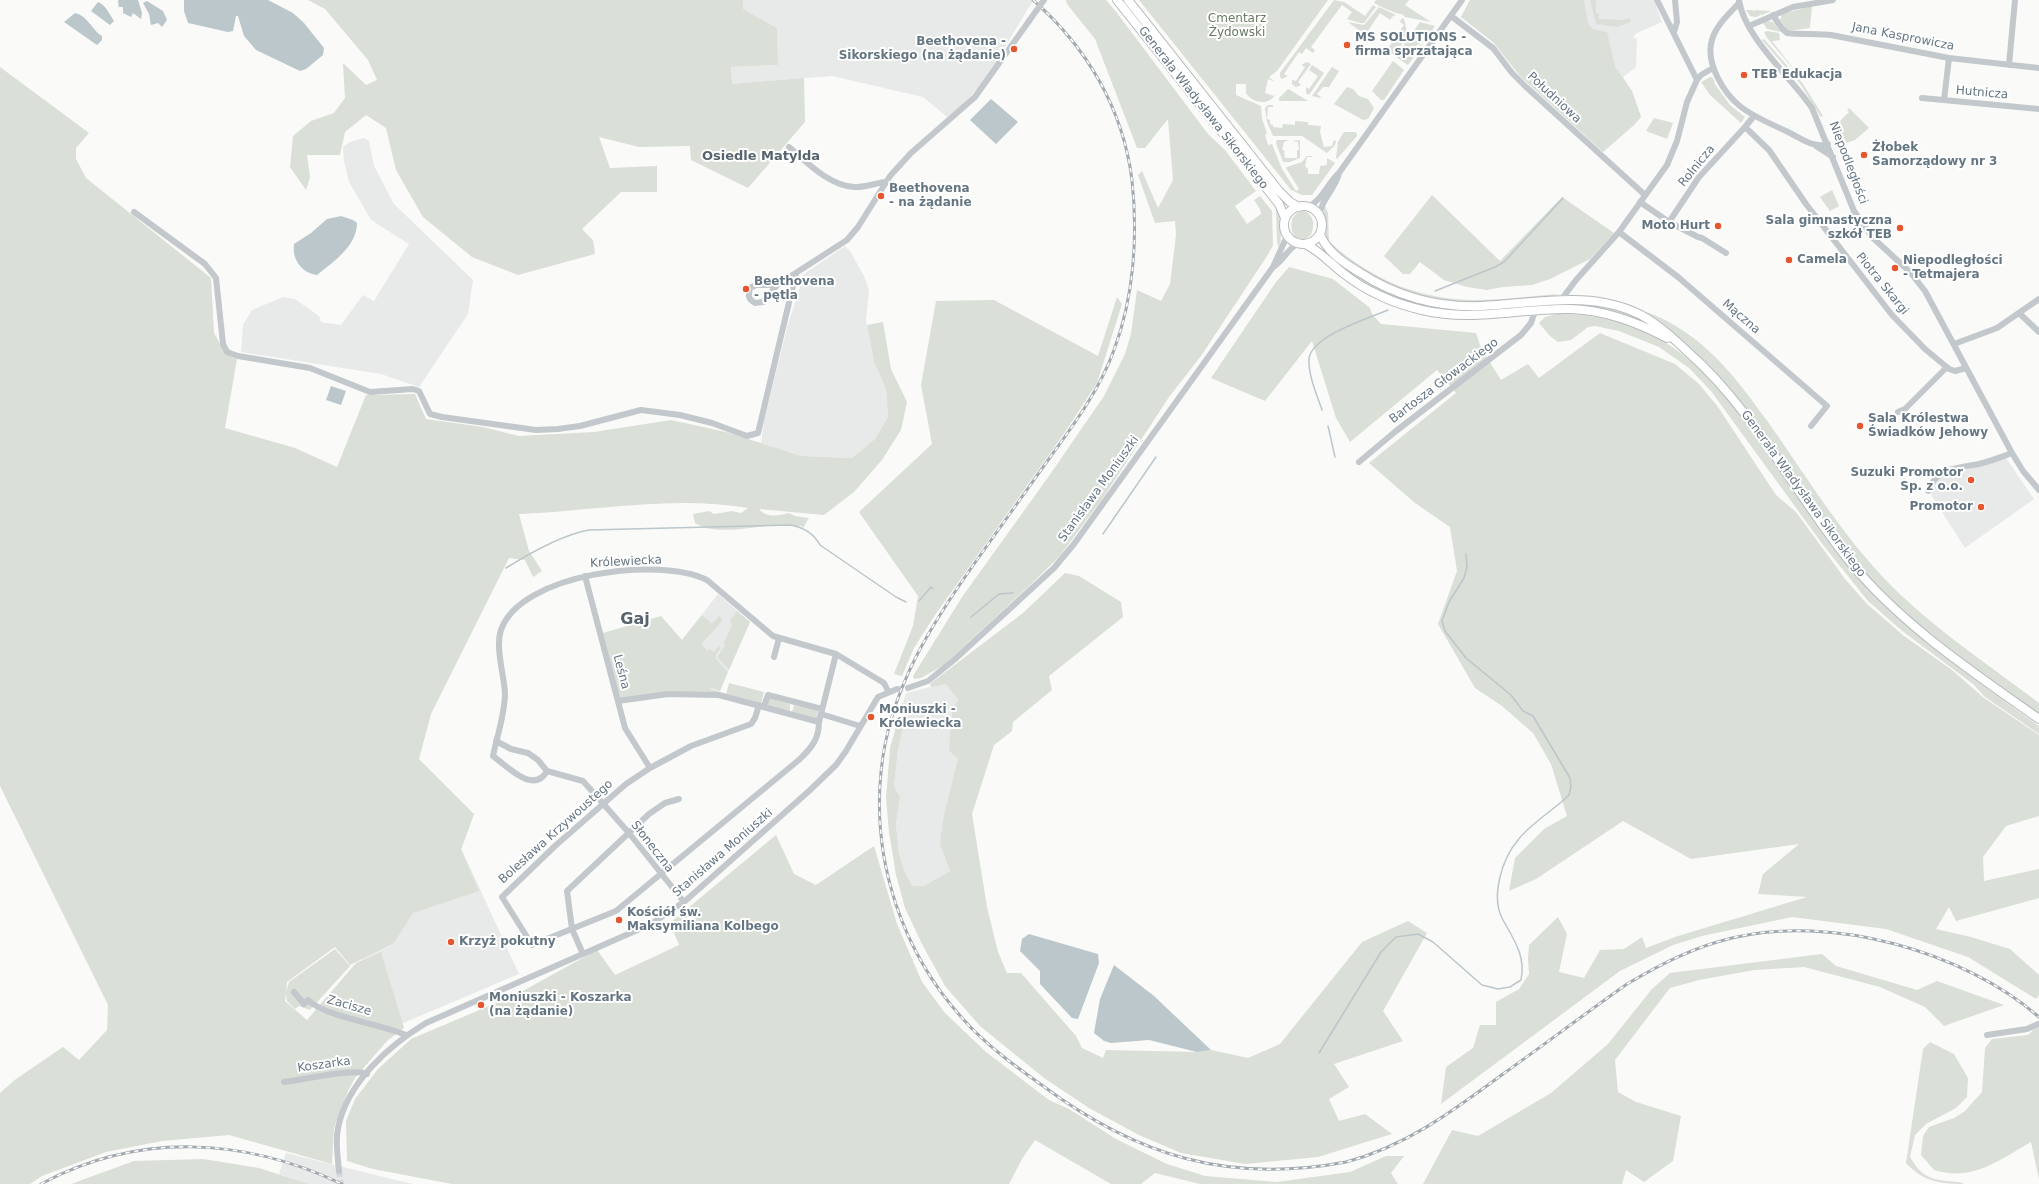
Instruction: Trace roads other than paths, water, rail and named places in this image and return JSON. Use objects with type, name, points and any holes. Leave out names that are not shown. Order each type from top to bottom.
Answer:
[{"type":"main road","name":"Generała Władysława Sikorskiego","points":[[1117,0],[1279,204],[1285,218]]},
{"type":"main road","name":"Generała Władysława Sikorskiego","points":[[1128,0],[1279,191],[1290,202],[1299,207]]},
{"type":"main road","points":[[1299,207],[1308,207],[1317,212],[1322,225],[1320,234],[1315,240],[1301,244],[1287,236],[1284,229],[1285,218],[1289,212],[1299,207]]},
{"type":"main road","name":"Generała Władysława Sikorskiego","points":[[1320,234],[1332,252],[1357,271],[1389,289],[1417,299],[1439,304],[1468,307],[1561,300],[1600,303],[1638,314],[1675,339],[1720,383],[1850,562],[1880,595],[1898,613],[1940,647],[2039,719]]},
{"type":"main road","name":"Generała Władysława Sikorskiego","points":[[1301,244],[1316,250],[1343,273],[1367,289],[1421,310],[1468,316],[1571,310],[1609,315],[1641,325],[1686,350]]},
{"type":"street","points":[[777,285],[756,285],[750,288],[748,294],[750,300],[755,303],[763,302],[777,285],[847,240],[858,227],[885,182],[911,153],[975,97],[1044,0]]},
{"type":"street","points":[[1308,207],[1315,202],[1330,182],[1340,173],[1462,0]]},
{"type":"street","points":[[1657,0],[1697,80]]},
{"type":"street","points":[[1674,32],[1677,22],[1675,0]]},
{"type":"street","points":[[1748,26],[1793,7],[1833,0]]},
{"type":"street","points":[[2008,65],[2015,0]]},
{"type":"street","points":[[1739,2],[1721,24],[1711,42],[1713,68],[1732,98],[1754,116],[1816,146],[1834,157]]},
{"type":"street","name":"Niepodległości","points":[[1739,2],[1742,14],[1757,40],[1802,93],[1818,120],[1834,157],[1854,212],[1861,224],[1872,237],[1910,272],[1928,297],[2012,453],[2023,471],[2039,490]]},
{"type":"street","name":"Jana Kasprowicza","points":[[1773,15],[1787,33],[1815,33],[1831,35],[1949,58],[2039,68]]},
{"type":"street","name":"Południowa","points":[[1451,16],[1494,48],[1512,73],[1525,86],[1645,195]]},
{"type":"street","points":[[1944,100],[1949,58]]},
{"type":"street","points":[[1561,300],[1576,280],[1620,232],[1667,165],[1677,141],[1687,102],[1697,80],[1701,75],[1713,68]]},
{"type":"street","name":"Hutnicza","points":[[1922,98],[2039,109]]},
{"type":"street","points":[[1745,128],[1754,116]]},
{"type":"street","name":"Rolnicza","points":[[1669,222],[1700,177],[1745,128]]},
{"type":"street","name":"Piotra Skargi","points":[[1745,128],[1769,150],[1806,204],[1892,315],[1925,349],[1947,367]]},
{"type":"street","points":[[1816,146],[1828,144]]},
{"type":"street","points":[[788,147],[838,184],[856,187],[885,182]]},
{"type":"street","points":[[1320,217],[1320,209],[1336,184],[1340,173]]},
{"type":"street","points":[[1640,202],[1669,222],[1702,238],[1726,253]]},
{"type":"street","points":[[134,212],[205,264],[216,278],[223,344],[227,352],[238,356],[310,368],[370,392],[413,389],[419,391],[430,414],[536,430],[580,426],[641,410],[680,415],[712,423],[747,436],[758,433],[796,273]]},
{"type":"street","name":"Mączna","points":[[1620,232],[1678,277],[1827,406],[1811,426]]},
{"type":"street","name":"Stanisława Moniuszki","points":[[908,688],[928,681],[954,660],[1054,568],[1074,544],[1273,267],[1287,236]]},
{"type":"street","name":"Stanisława Moniuszki","points":[[1273,267],[1281,261],[1291,248],[1301,244]]},
{"type":"street","points":[[1954,344],[1997,328],[2039,299]]},
{"type":"street","name":"Bartosza Głowackiego","points":[[1358,462],[1521,335],[1531,323],[1535,311]]},
{"type":"street","points":[[2019,313],[2039,332]]},
{"type":"street","points":[[1898,412],[1910,405],[1947,367],[1955,371],[1966,368]]},
{"type":"street","points":[[1928,491],[1937,476],[1945,471],[1991,461],[2012,453]]},
{"type":"street","name":"Królewiecka","points":[[547,771],[536,781],[528,781],[493,756],[505,694],[499,643],[500,631],[507,617],[535,595],[559,583],[585,576],[619,571],[660,570],[693,574],[707,580],[773,636],[836,654],[884,683],[888,691]]},
{"type":"street","name":"Leśna","points":[[585,576],[625,728],[650,768]]},
{"type":"street","points":[[774,657],[779,638]]},
{"type":"street","points":[[821,712],[836,654]]},
{"type":"street","name":"Stanisława Moniuszki","points":[[339,1171],[338,1128],[351,1094],[380,1057],[406,1035],[426,1023],[651,924],[684,902],[830,771],[846,751],[878,697],[888,691],[897,689]]},
{"type":"street","points":[[618,701],[668,694],[719,694],[818,722]]},
{"type":"street","name":"Bolesława Krzywoustego","points":[[821,712],[818,722],[819,732],[814,746],[661,876],[616,911],[532,946],[502,897],[554,846],[604,805],[626,784],[650,768],[691,746],[751,724],[756,718],[768,694],[793,702],[821,712],[860,726]]},
{"type":"street","points":[[790,714],[793,702]]},
{"type":"street","points":[[496,741],[511,750],[528,753],[538,760],[547,771]]},
{"type":"street","name":"Słoneczna","points":[[547,771],[584,781],[629,833],[661,876],[684,902]]},
{"type":"street","points":[[583,954],[572,929],[567,891],[649,814],[665,803],[679,799]]},
{"type":"street","name":"Zacisze","points":[[294,992],[304,1004],[308,1000],[314,1006],[329,1013],[406,1035]]},
{"type":"street","points":[[1986,1035],[2027,1029],[2038,1024]]},
{"type":"street","name":"Koszarka","points":[[284,1082],[344,1072],[360,1071],[367,1074]]},
{"type":"waterway","points":[[1435,291],[1504,262],[1563,198]]},
{"type":"waterway","points":[[1322,410],[1310,372],[1309,359],[1312,351],[1330,335],[1388,310]]},
{"type":"waterway","points":[[1328,426],[1335,457]]},
{"type":"waterway","points":[[1103,534],[1156,457]]},
{"type":"waterway","points":[[506,568],[557,540],[578,532],[589,530],[790,525],[799,527],[808,532],[820,545],[896,597],[906,602]]},
{"type":"waterway","points":[[1319,1053],[1381,952],[1396,937],[1418,934],[1433,942],[1482,985],[1498,989],[1510,987],[1521,980],[1522,963],[1518,948],[1499,911],[1498,890],[1500,878],[1507,857],[1518,840],[1569,795],[1571,787],[1570,778],[1533,716],[1523,711],[1511,695],[1466,658],[1445,631],[1442,621],[1449,602],[1464,578],[1467,567],[1466,554]]},
{"type":"waterway","points":[[919,601],[931,587],[933,589]]},
{"type":"waterway","points":[[971,617],[999,594],[1013,593]]},
{"type":"tunnel","points":[[897,689],[908,688]]},
{"type":"tunnel","points":[[339,1171],[341,1184]]},
{"type":"railway","points":[[1033,0],[1070,38],[1086,59],[1111,104],[1127,154],[1132,180],[1135,223],[1133,266],[1121,330],[1102,378],[1078,418],[962,582],[929,632],[903,685],[893,713],[886,742],[881,772],[879,805],[881,839],[887,872],[896,904],[908,935],[923,965],[942,993],[972,1029],[1001,1055],[1078,1110],[1149,1147],[1186,1158],[1223,1166],[1263,1169],[1303,1168],[1346,1162],[1389,1147],[1410,1137],[1429,1126],[1485,1087],[1627,984],[1691,951],[1732,938],[1770,932],[1811,931],[1853,935],[1894,944],[1935,957],[1973,973],[2008,994],[2039,1017]]},
{"type":"railway","points":[[41,1184],[78,1167],[115,1155],[153,1149],[191,1147],[229,1150],[267,1157],[305,1168],[342,1184]]},
{"type":"place","name":"MS SOLUTIONS - firma sprzatająca","points":[[1347,45]]},
{"type":"place","name":"Beethovena - Sikorskiego (na żądanie)","points":[[1014,49]]},
{"type":"place","name":"TEB Edukacja","points":[[1744,75]]},
{"type":"place","name":"Żłobek Samorządowy nr 3","points":[[1864,155]]},
{"type":"place","name":"Beethovena - na żądanie","points":[[881,196]]},
{"type":"place","name":"Moto Hurt","points":[[1718,226]]},
{"type":"place","name":"Sala gimnastyczna szkół TEB","points":[[1900,228]]},
{"type":"place","name":"Camela","points":[[1789,260]]},
{"type":"place","name":"Niepodległości - Tetmajera","points":[[1895,268]]},
{"type":"place","name":"Beethovena - pętla","points":[[746,289]]},
{"type":"place","name":"Sala Królestwa Świadków Jehowy","points":[[1860,426]]},
{"type":"place","name":"Suzuki Promotor Sp. z o.o.","points":[[1971,480]]},
{"type":"place","name":"Promotor","points":[[1981,507]]},
{"type":"place","name":"Moniuszki - Królewiecka","points":[[871,717]]},
{"type":"place","name":"Kościół św. Maksymiliana Kolbego","points":[[619,920]]},
{"type":"place","name":"Krzyż pokutny","points":[[451,942]]},
{"type":"place","name":"Moniuszki - Koszarka (na żądanie)","points":[[481,1005]]},
{"type":"district","name":"Osiedle Matylda","points":[[761,157]]},
{"type":"district","name":"Gaj","points":[[635,620]]},
{"type":"park label","name":"Cmentarz Żydowski","points":[[1237,26]]}]
